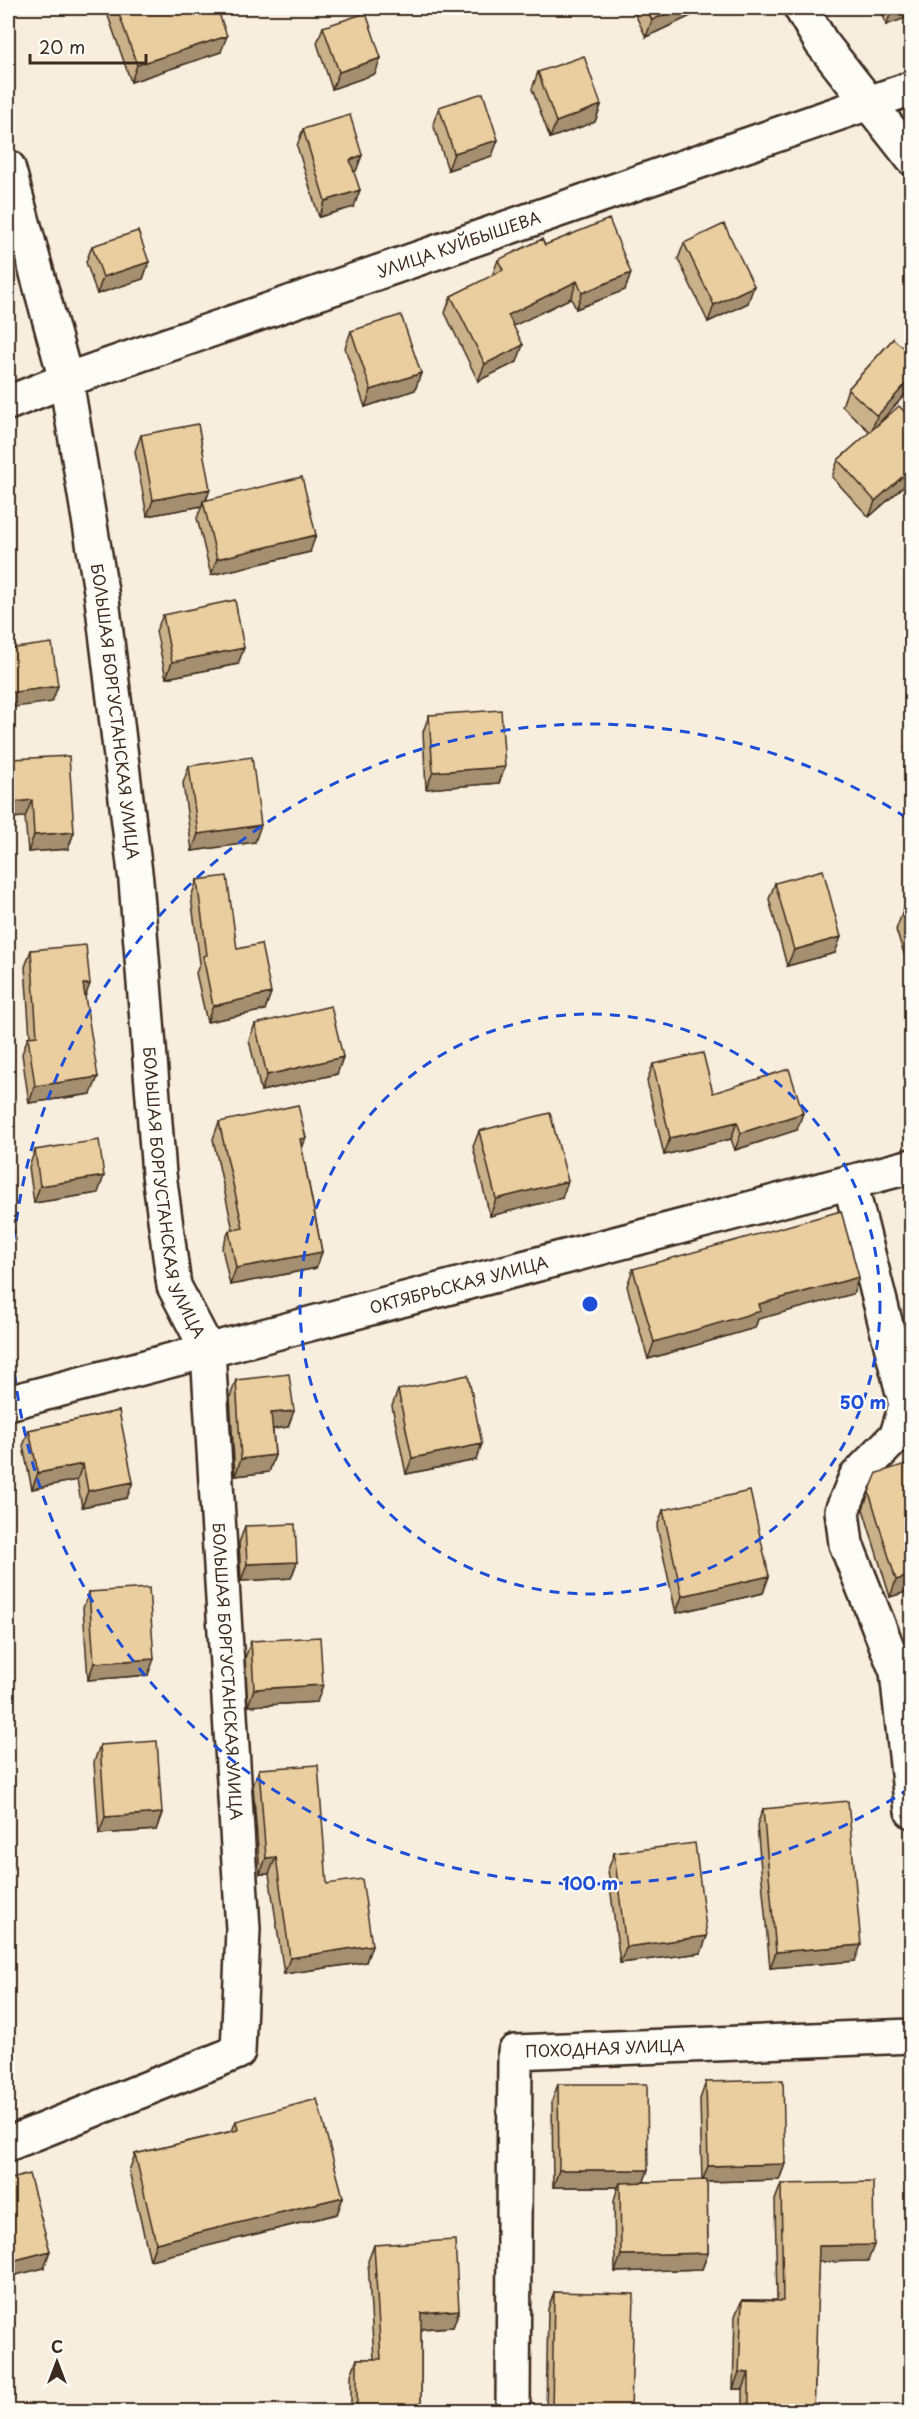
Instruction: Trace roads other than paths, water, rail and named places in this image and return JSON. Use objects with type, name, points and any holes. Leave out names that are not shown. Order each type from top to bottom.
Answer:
[{"type":"street","points":[[801,8],[821,42],[912,158]]},
{"type":"street","name":"УЛИЦА КУЙБЫШЕВА","points":[[8,403],[66,380],[912,88]]},
{"type":"street","name":"БОЛЬШАЯ БОРГУСТАНСКАЯ УЛИЦА","points":[[8,167],[66,380],[101,591],[135,870],[159,1174],[174,1286],[208,1352],[243,1929],[238,2052],[8,2144]]},
{"type":"street","name":"ОКТЯБРЬСКАЯ УЛИЦА","points":[[8,1403],[912,1166]]},
{"type":"street","points":[[850,1182],[906,1405],[897,1435],[856,1477],[842,1511],[846,1544],[904,1670],[912,1811]]},
{"type":"street","name":"ПОХОДНАЯ УЛИЦА","points":[[513,2412],[515,2052],[912,2036]]}]
